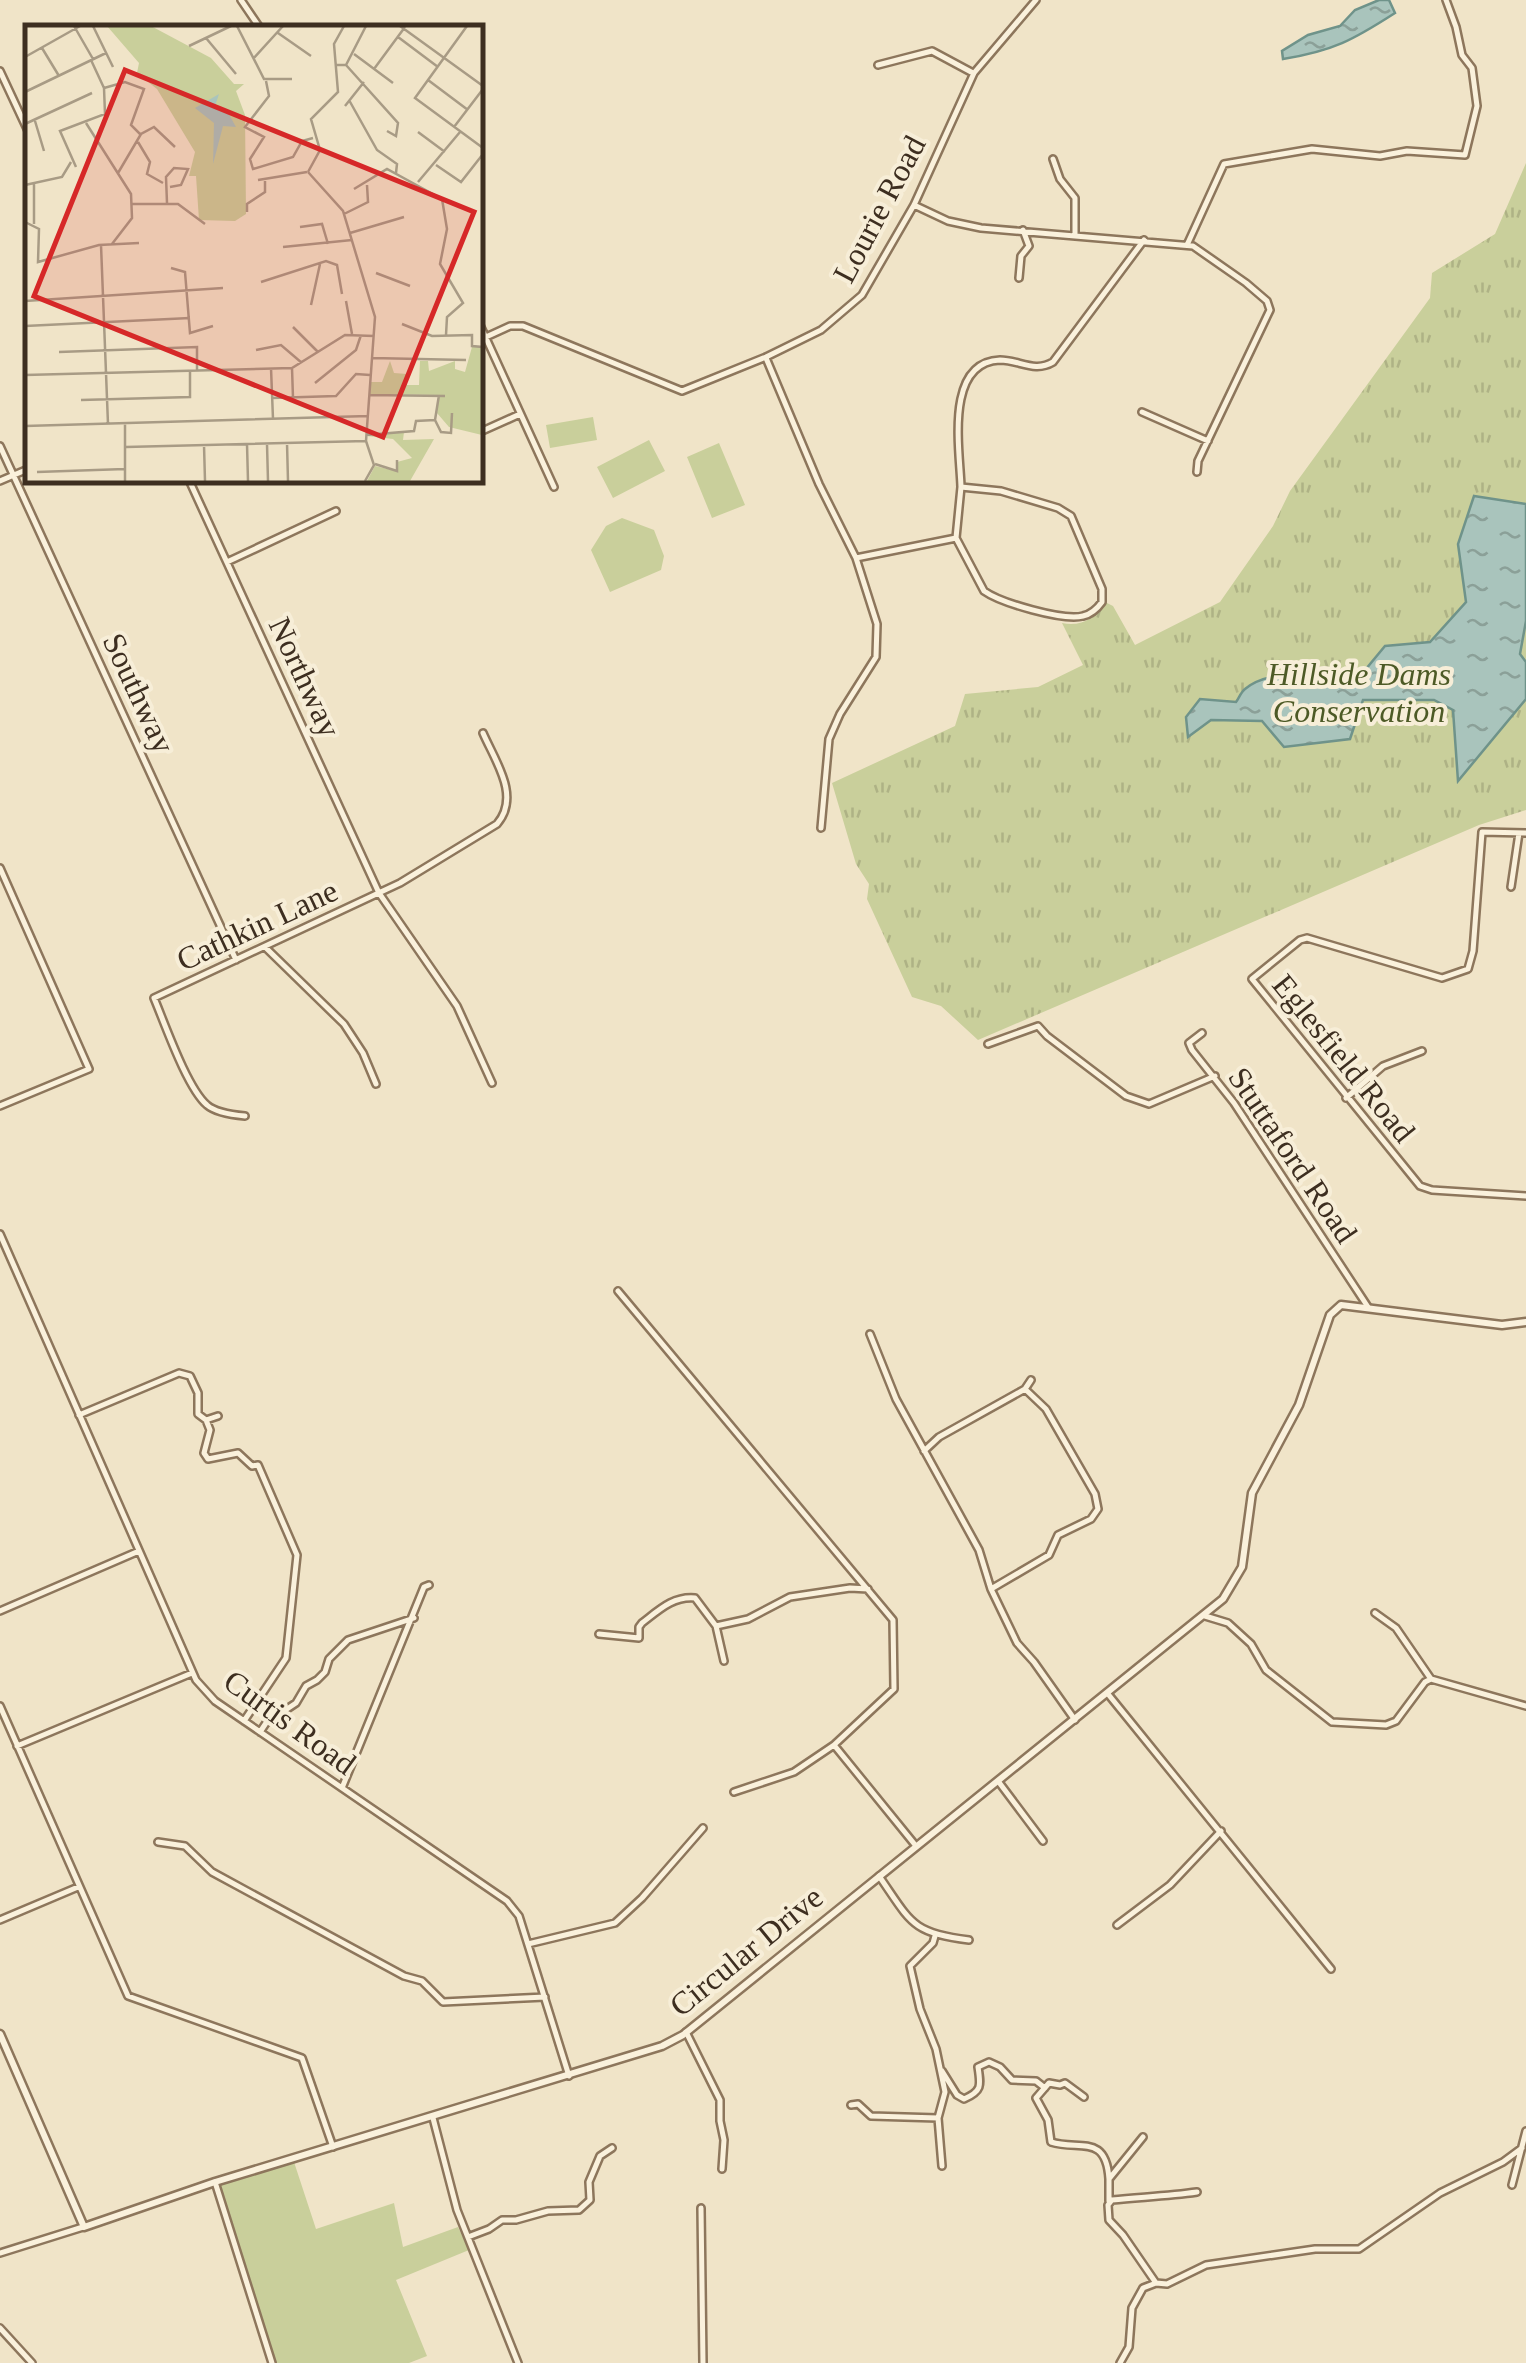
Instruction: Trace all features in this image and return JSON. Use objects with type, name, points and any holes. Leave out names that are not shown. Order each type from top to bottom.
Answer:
[{"type":"street","points":[[242,0],[258,25]]},
{"type":"street","name":"Lourie Road","points":[[486,337],[510,326],[523,326],[682,391],[821,330],[855,304],[872,282],[914,205],[974,73],[1036,0]]},
{"type":"street","points":[[1186,245],[1224,164],[1312,148],[1380,156],[1408,151],[1465,155],[1477,106],[1472,68],[1462,55],[1446,0]]},
{"type":"street","points":[[878,65],[932,51],[974,73]]},
{"type":"street","points":[[0,71],[25,125]]},
{"type":"street","points":[[1054,159],[1060,180],[1076,198],[1076,234]]},
{"type":"street","points":[[914,205],[961,224],[1199,248],[1267,300],[1270,307],[1198,461],[1198,472]]},
{"type":"street","points":[[1019,278],[1021,256],[1028,246],[1023,230]]},
{"type":"street","points":[[961,487],[1001,491],[1066,512],[1075,522],[1103,596],[1094,611],[1074,617],[991,596],[977,581],[956,538],[961,487],[958,407],[973,373],[995,361],[1041,367],[1053,362],[1144,240]]},
{"type":"street","points":[[482,329],[554,487]]},
{"type":"street","points":[[766,357],[819,484],[856,558],[874,609],[878,648],[829,739],[821,828]]},
{"type":"street","points":[[1142,412],[1208,441]]},
{"type":"street","points":[[482,431],[520,414]]},
{"type":"street","name":"Southway","points":[[0,446],[236,960]]},
{"type":"street","points":[[0,481],[25,470]]},
{"type":"street","name":"Northway","points":[[189,482],[379,892],[456,1006],[492,1083]]},
{"type":"street","points":[[228,562],[336,512]]},
{"type":"street","points":[[856,558],[956,538]]},
{"type":"street","name":"Cathkin Lane","points":[[245,1116],[212,1108],[204,1102],[180,1060],[154,998],[379,892],[438,861],[502,818],[508,792],[483,733]]},
{"type":"street","name":"Eglesfield Road","points":[[1522,833],[1482,832],[1471,965],[1449,977],[1307,938],[1252,979],[1420,1186],[1526,1196]]},
{"type":"street","points":[[1511,887],[1522,833]]},
{"type":"street","points":[[0,868],[89,1069],[0,1106]]},
{"type":"street","points":[[265,947],[344,1024],[363,1053],[376,1084]]},
{"type":"street","points":[[988,1044],[1038,1026],[1126,1096],[1149,1104],[1215,1076]]},
{"type":"street","name":"Stuttaford Road","points":[[1202,1033],[1189,1043],[1215,1076],[1368,1307]]},
{"type":"street","points":[[1346,1098],[1384,1066],[1422,1051]]},
{"type":"street","name":"Curtis Road","points":[[0,1234],[192,1673],[215,1701],[507,1901],[519,1916],[569,2076]]},
{"type":"street","points":[[618,1291],[893,1620],[894,1689],[834,1745],[794,1772],[734,1792]]},
{"type":"street","name":"Circular Drive","points":[[84,2227],[214,2182],[662,2046],[686,2032],[1223,1599],[1242,1567],[1252,1493],[1300,1405],[1330,1315],[1341,1305],[1368,1307]]},
{"type":"street","points":[[1368,1307],[1502,1325],[1526,1322]]},
{"type":"street","points":[[870,1334],[896,1399],[978,1550],[1016,1643],[1075,1720]]},
{"type":"street","points":[[79,1415],[184,1373],[190,1376],[198,1393],[198,1414],[210,1430],[204,1453],[208,1459],[238,1453],[252,1466],[258,1465],[297,1555],[286,1658],[244,1720]]},
{"type":"street","points":[[924,1451],[940,1437],[1026,1389],[1032,1380]]},
{"type":"street","points":[[991,1588],[1048,1555],[1058,1535],[1091,1519],[1098,1509],[1095,1494],[1046,1409],[1026,1389]]},
{"type":"street","points":[[206,1420],[218,1416]]},
{"type":"street","points":[[0,1611],[139,1551]]},
{"type":"street","points":[[342,1788],[424,1588],[429,1585]]},
{"type":"street","points":[[716,1626],[748,1620],[790,1597],[868,1589]]},
{"type":"street","points":[[599,1634],[640,1638],[639,1627],[670,1602],[695,1598],[716,1626],[724,1661]]},
{"type":"street","points":[[1375,1613],[1396,1628],[1431,1678],[1526,1706]]},
{"type":"street","points":[[1205,1616],[1228,1623],[1251,1644],[1266,1670],[1332,1722],[1386,1726],[1396,1721],[1431,1678]]},
{"type":"street","points":[[260,1732],[266,1723],[296,1703],[306,1686],[325,1672],[328,1659],[348,1640],[414,1618]]},
{"type":"street","points":[[18,1746],[192,1673]]},
{"type":"street","points":[[1108,1694],[1332,1969]]},
{"type":"street","points":[[0,1706],[128,1996],[302,2058],[334,2147]]},
{"type":"street","points":[[834,1745],[916,1846]]},
{"type":"street","points":[[998,1781],[1043,1841]]},
{"type":"street","points":[[528,1944],[615,1924],[703,1828]]},
{"type":"street","points":[[1116,1925],[1170,1885],[1221,1832]]},
{"type":"street","points":[[158,1842],[185,1846],[212,1872],[404,1976],[422,1981],[443,2002],[544,1998]]},
{"type":"street","points":[[879,1876],[912,1924],[935,1936],[969,1940]]},
{"type":"street","points":[[0,1920],[78,1887]]},
{"type":"street","points":[[935,1936],[934,1943],[910,1966],[940,2068],[944,2100],[938,2118],[942,2166]]},
{"type":"street","points":[[686,2032],[720,2100],[722,2169]]},
{"type":"street","points":[[0,2034],[84,2227],[0,2253]]},
{"type":"street","points":[[940,2068],[960,2098],[978,2093],[978,2067],[989,2062],[1012,2080],[1036,2081],[1044,2088]]},
{"type":"street","points":[[1084,2097],[1065,2083],[1049,2083],[1036,2103],[1048,2120],[1051,2142],[1085,2144],[1107,2160],[1109,2220],[1156,2283]]},
{"type":"street","points":[[850,2105],[858,2104],[872,2116],[938,2118]]},
{"type":"street","points":[[432,2118],[458,2210],[518,2363]]},
{"type":"street","points":[[1512,2185],[1526,2132]]},
{"type":"street","points":[[1110,2180],[1143,2137]]},
{"type":"street","points":[[468,2237],[502,2220],[548,2211],[579,2210],[590,2200],[589,2182],[600,2156],[612,2148]]},
{"type":"street","points":[[1120,2363],[1128,2347],[1136,2297],[1143,2288],[1167,2284],[1206,2265],[1315,2249],[1359,2249],[1440,2193],[1503,2162],[1522,2148]]},
{"type":"street","points":[[214,2182],[272,2363]]},
{"type":"street","points":[[1108,2204],[1158,2192],[1168,2196],[1197,2192]]},
{"type":"street","points":[[702,2208],[703,2363]]},
{"type":"street","points":[[0,2328],[32,2363]]},
{"type":"green space","name":"Hillside Dams Conservation","points":[[1526,163],[1526,810],[1479,825],[978,1040],[941,1006],[912,997],[867,899],[869,884],[856,864],[832,783],[955,726],[965,694],[1038,687],[1083,665],[1062,623],[1087,620],[1097,613],[1103,601],[1113,606],[1135,645],[1220,602],[1273,526],[1290,491],[1430,298],[1432,273],[1495,234]]},
{"type":"green space","points":[[593,417],[597,440],[550,448],[546,425]]},
{"type":"green space","points":[[649,440],[665,471],[613,498],[597,467]]},
{"type":"green space","points":[[719,443],[745,505],[712,518],[687,457]]},
{"type":"green space","points":[[622,518],[654,530],[664,556],[661,570],[610,592],[591,550],[606,526]]},
{"type":"green space","points":[[294,2162],[316,2229],[394,2203],[403,2247],[458,2227],[469,2250],[396,2280],[427,2356],[409,2363],[275,2363],[219,2188],[222,2182]]},
{"type":"water","points":[[1389,0],[1395,13],[1342,43],[1283,59],[1282,51],[1308,35],[1340,26],[1355,10]]},
{"type":"water","points":[[1474,496],[1526,504],[1526,621],[1520,654],[1526,662],[1526,699],[1458,781],[1453,710],[1434,700],[1363,700],[1350,739],[1284,747],[1262,721],[1211,720],[1188,737],[1186,717],[1200,699],[1236,702],[1255,682],[1284,675],[1316,673],[1356,681],[1385,646],[1430,642],[1466,602],[1458,544]]}]
